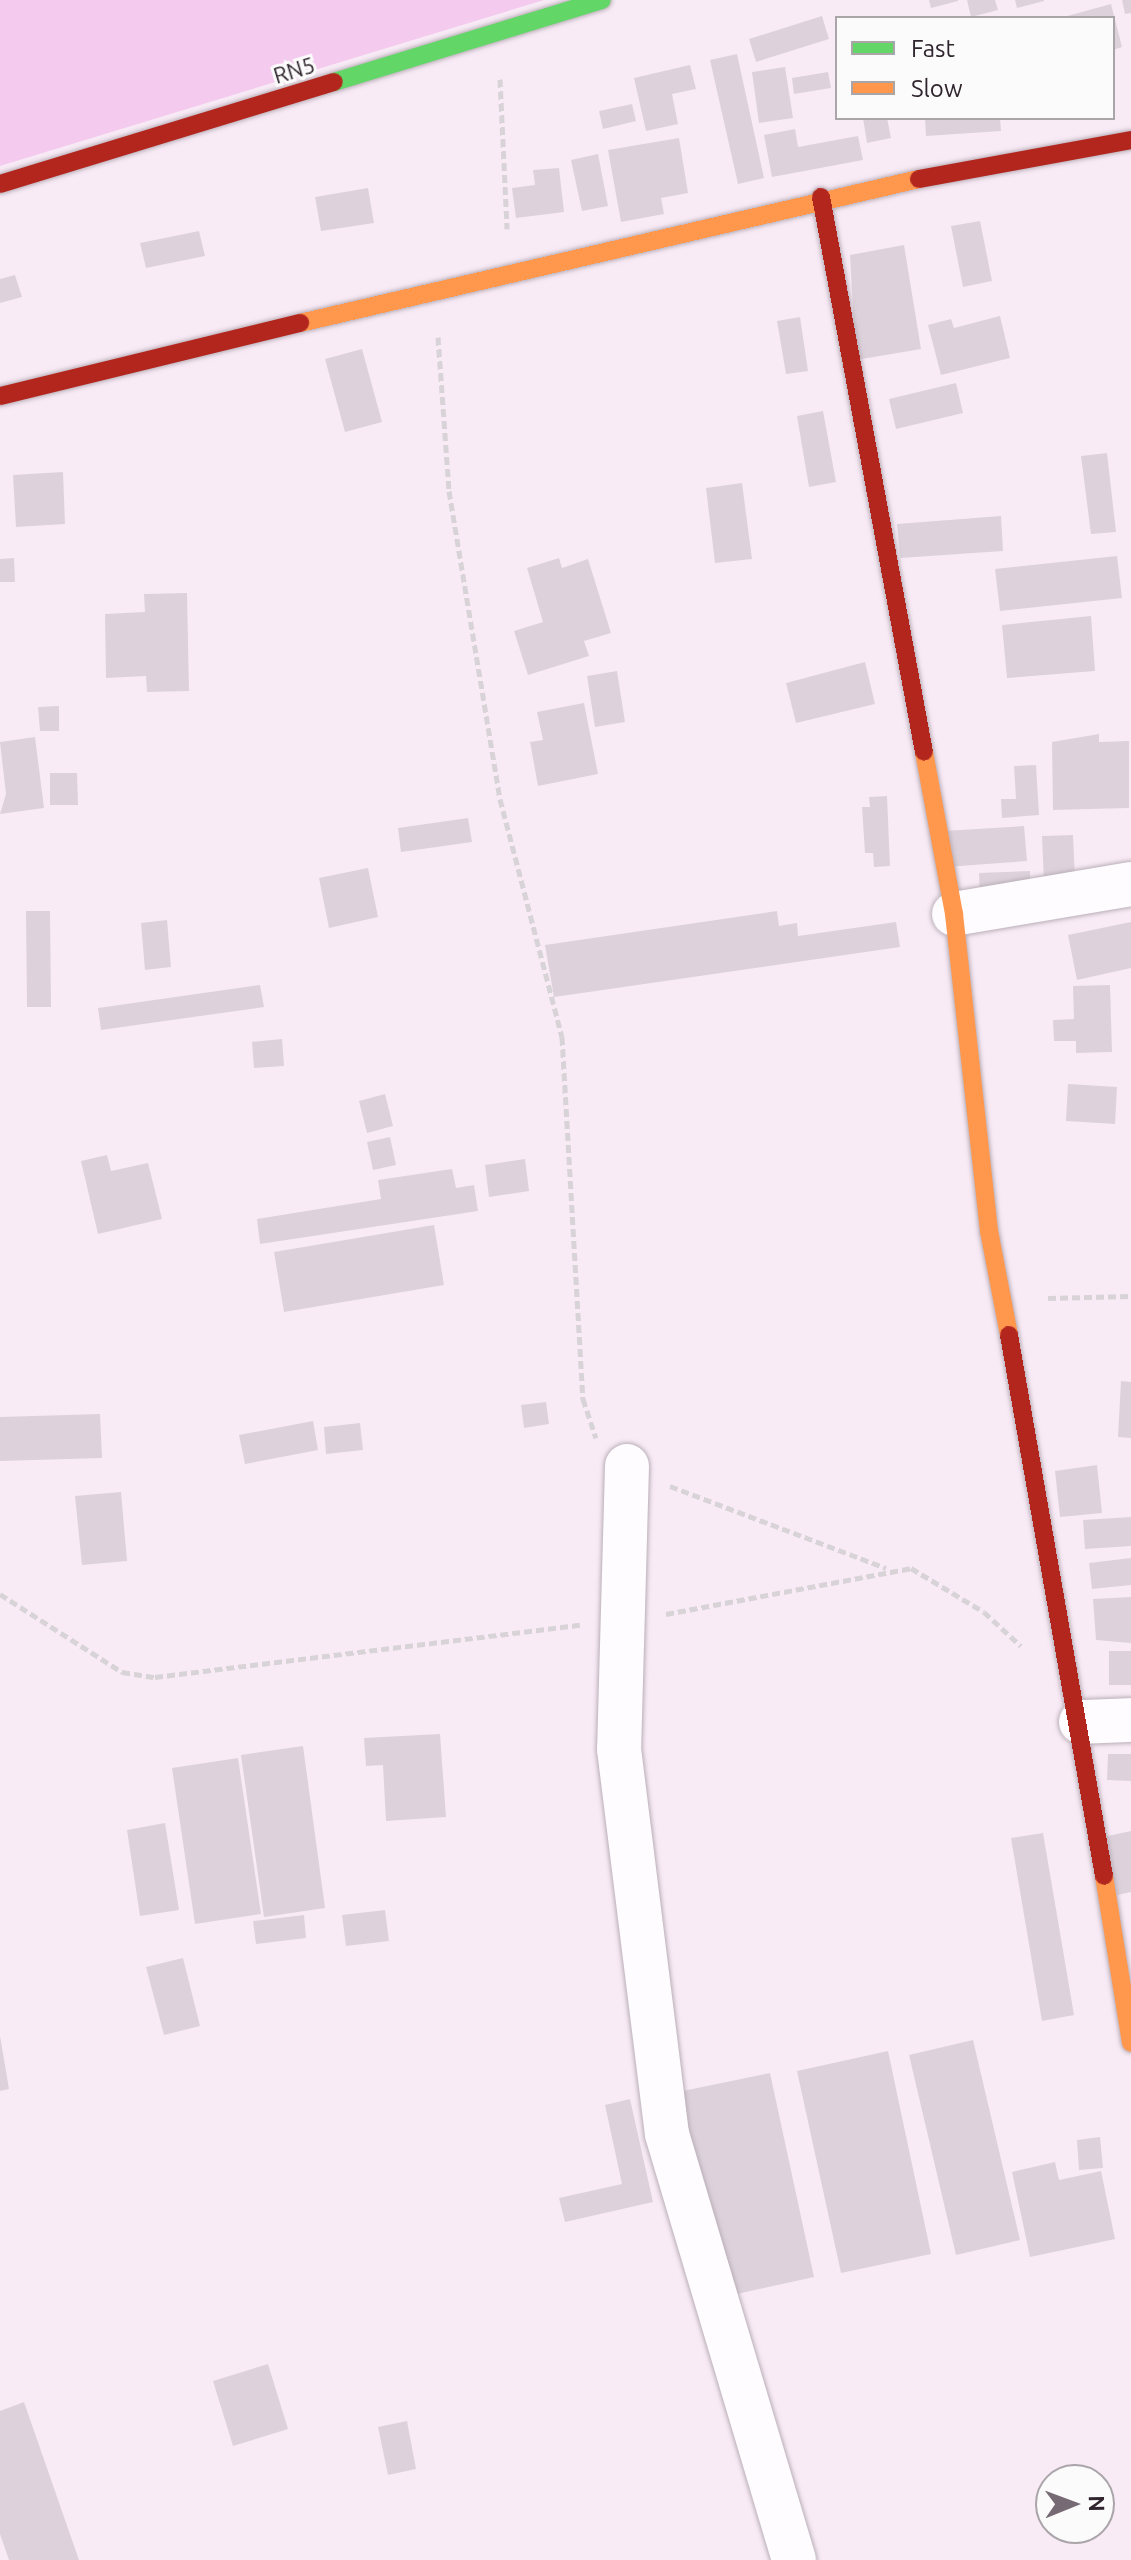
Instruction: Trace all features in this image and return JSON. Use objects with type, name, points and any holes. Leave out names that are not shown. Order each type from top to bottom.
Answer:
[{"type":"street","name":"RN5","points":[[0,184],[602,0]]},
{"type":"street","points":[[0,396],[821,197],[1131,140]]},
{"type":"street","points":[[821,197],[954,914],[1003,1299],[1079,1710],[1131,2043]]},
{"type":"street","points":[[954,914],[1131,884]]},
{"type":"street","points":[[627,1466],[619,1749],[667,2134],[794,2560]]},
{"type":"street","points":[[1079,1710],[1131,1720]]},
{"type":"path","points":[[498,34],[510,273]]},
{"type":"path","points":[[435,292],[449,491],[500,799],[562,1037],[587,1427],[627,1466],[886,1568],[938,1579],[1079,1710]]},
{"type":"path","points":[[1003,1299],[1131,1296]]},
{"type":"path","points":[[0,1594],[122,1672],[155,1677],[622,1619],[886,1568]]},
{"type":"shaded area","points":[[0,0],[544,0],[0,166]]},
{"type":"building","points":[[929,0],[958,0],[958,1],[931,8]]},
{"type":"building","points":[[967,0],[995,0],[998,10],[971,16]]},
{"type":"building","points":[[1015,0],[1044,0],[1044,1],[1017,8]]},
{"type":"building","points":[[1122,0],[1131,0],[1131,13],[1125,14]]},
{"type":"building","points":[[1111,4],[1114,16],[1067,16]]},
{"type":"building","points":[[822,16],[829,39],[756,62],[749,39]]},
{"type":"building","points":[[1115,20],[1122,47],[1115,49]]},
{"type":"building","points":[[737,54],[764,178],[738,184],[710,60]]},
{"type":"building","points":[[690,65],[696,89],[672,94],[678,124],[646,131],[634,78]]},
{"type":"building","points":[[785,67],[793,118],[759,123],[752,72]]},
{"type":"building","points":[[828,72],[831,88],[794,94],[792,78]]},
{"type":"building","points":[[632,104],[636,121],[603,129],[599,111]]},
{"type":"building","points":[[863,120],[887,120],[891,138],[867,143]]},
{"type":"building","points":[[925,120],[1000,120],[1001,131],[926,136]]},
{"type":"building","points":[[795,129],[798,147],[858,136],[863,160],[772,177],[764,135]]},
{"type":"building","points":[[679,138],[688,193],[661,198],[664,214],[621,222],[608,150]]},
{"type":"building","points":[[598,154],[608,206],[582,211],[571,160]]},
{"type":"building","points":[[559,168],[564,212],[516,218],[512,188],[535,185],[533,170]]},
{"type":"building","points":[[368,188],[374,223],[321,231],[315,197]]},
{"type":"building","points":[[980,221],[992,281],[963,287],[951,226]]},
{"type":"building","points":[[199,231],[205,256],[146,268],[140,243]]},
{"type":"building","points":[[904,245],[921,349],[856,360],[850,255]]},
{"type":"building","points":[[15,275],[22,297],[0,303],[0,279]]},
{"type":"building","points":[[1000,316],[1010,358],[941,375],[928,325],[951,319],[954,328]]},
{"type":"building","points":[[800,317],[808,371],[786,374],[777,321]]},
{"type":"building","points":[[362,349],[382,422],[345,432],[325,359]]},
{"type":"building","points":[[956,383],[963,413],[896,429],[889,399]]},
{"type":"building","points":[[823,411],[836,482],[809,487],[797,416]]},
{"type":"building","points":[[1107,453],[1116,532],[1091,534],[1081,456]]},
{"type":"building","points":[[63,472],[65,524],[16,527],[13,475]]},
{"type":"building","points":[[742,483],[752,559],[715,563],[706,488]]},
{"type":"building","points":[[1001,516],[1003,551],[900,558],[897,524]]},
{"type":"building","points":[[1117,556],[1122,598],[1000,611],[995,569]]},
{"type":"building","points":[[14,558],[15,582],[0,582],[0,559]]},
{"type":"building","points":[[559,558],[562,568],[588,559],[611,633],[584,641],[589,656],[528,675],[514,631],[543,622],[527,568]]},
{"type":"building","points":[[187,593],[189,691],[147,692],[146,676],[106,678],[105,614],[145,612],[144,594]]},
{"type":"building","points":[[1091,616],[1095,671],[1007,678],[1002,625]]},
{"type":"building","points":[[865,662],[875,704],[796,723],[786,683]]},
{"type":"building","points":[[617,671],[625,722],[595,727],[587,676]]},
{"type":"building","points":[[584,703],[598,774],[538,786],[530,742],[543,740],[537,712]]},
{"type":"building","points":[[59,706],[59,731],[40,731],[38,707]]},
{"type":"building","points":[[1099,734],[1099,742],[1129,741],[1129,808],[1053,810],[1052,742]]},
{"type":"building","points":[[35,737],[44,808],[0,814],[6,794],[0,742]]},
{"type":"building","points":[[1036,765],[1039,815],[1002,818],[1001,799],[1016,799],[1014,766]]},
{"type":"building","points":[[50,773],[77,773],[78,805],[50,805]]},
{"type":"building","points":[[887,796],[890,866],[874,867],[873,853],[865,853],[862,807],[870,807],[869,797]]},
{"type":"building","points":[[468,818],[472,842],[401,852],[398,828]]},
{"type":"building","points":[[1024,826],[1027,861],[946,867],[944,831]]},
{"type":"building","points":[[1073,835],[1075,880],[1044,882],[1042,836]]},
{"type":"building","points":[[368,868],[378,917],[329,928],[319,878]]},
{"type":"building","points":[[1030,871],[1030,897],[980,898],[979,873]]},
{"type":"building","points":[[26,911],[50,911],[51,1007],[27,1007]]},
{"type":"building","points":[[777,911],[779,926],[797,923],[798,936],[896,922],[900,947],[554,997],[545,945]]},
{"type":"building","points":[[167,920],[171,967],[145,970],[141,923]]},
{"type":"building","points":[[1131,922],[1131,968],[1077,980],[1068,935]]},
{"type":"building","points":[[260,985],[264,1007],[101,1030],[98,1008]]},
{"type":"building","points":[[1110,985],[1112,1052],[1076,1053],[1076,1041],[1054,1041],[1053,1020],[1074,1019],[1073,986]]},
{"type":"building","points":[[282,1039],[284,1066],[254,1068],[252,1042]]},
{"type":"building","points":[[1068,1084],[1117,1087],[1115,1124],[1066,1121]]},
{"type":"building","points":[[385,1094],[393,1126],[367,1133],[359,1101]]},
{"type":"building","points":[[390,1137],[396,1165],[373,1170],[367,1142]]},
{"type":"building","points":[[107,1155],[111,1171],[148,1163],[162,1219],[98,1234],[81,1161]]},
{"type":"building","points":[[525,1159],[529,1191],[489,1197],[485,1165]]},
{"type":"building","points":[[452,1169],[456,1188],[474,1185],[478,1211],[260,1244],[257,1219],[381,1199],[378,1180]]},
{"type":"building","points":[[434,1225],[444,1285],[284,1312],[274,1252]]},
{"type":"building","points":[[1121,1381],[1131,1382],[1131,1438],[1118,1437]]},
{"type":"building","points":[[546,1402],[549,1424],[524,1428],[521,1405]]},
{"type":"building","points":[[100,1414],[102,1458],[0,1461],[0,1417]]},
{"type":"building","points":[[313,1421],[318,1450],[245,1464],[239,1435]]},
{"type":"building","points":[[360,1423],[363,1450],[326,1454],[324,1427]]},
{"type":"building","points":[[1097,1465],[1102,1513],[1060,1517],[1055,1471]]},
{"type":"building","points":[[121,1492],[127,1561],[82,1565],[75,1496]]},
{"type":"building","points":[[1131,1517],[1131,1546],[1085,1549],[1083,1520]]},
{"type":"building","points":[[1131,1558],[1131,1585],[1092,1589],[1089,1563]]},
{"type":"building","points":[[1131,1597],[1131,1643],[1096,1640],[1093,1599]]},
{"type":"building","points":[[1109,1651],[1131,1651],[1131,1685],[1109,1685]]},
{"type":"building","points":[[440,1734],[446,1817],[386,1821],[383,1765],[366,1766],[364,1738]]},
{"type":"building","points":[[303,1746],[325,1908],[264,1917],[241,1755]]},
{"type":"building","points":[[1108,1754],[1131,1754],[1131,1781],[1107,1780]]},
{"type":"building","points":[[238,1758],[261,1914],[195,1924],[172,1768]]},
{"type":"building","points":[[165,1823],[179,1910],[140,1916],[127,1830]]},
{"type":"building","points":[[1131,1831],[1131,1892],[1117,1895],[1103,1837]]},
{"type":"building","points":[[1043,1833],[1074,2015],[1042,2021],[1011,1838]]},
{"type":"building","points":[[385,1910],[389,1941],[346,1946],[342,1915]]},
{"type":"building","points":[[304,1915],[306,1938],[256,1944],[253,1921]]},
{"type":"building","points":[[183,1958],[200,2026],[164,2035],[146,1967]]},
{"type":"building","points":[[0,2036],[9,2089],[0,2091]]},
{"type":"building","points":[[973,2040],[1020,2240],[956,2255],[909,2055]]},
{"type":"building","points":[[888,2051],[931,2254],[841,2273],[797,2071]]},
{"type":"building","points":[[770,2073],[814,2277],[723,2297],[678,2092]]},
{"type":"building","points":[[630,2099],[653,2202],[565,2222],[559,2198],[622,2184],[605,2105]]},
{"type":"building","points":[[1100,2137],[1103,2168],[1079,2170],[1077,2140]]},
{"type":"building","points":[[1055,2162],[1059,2180],[1101,2171],[1115,2239],[1030,2257],[1012,2172]]},
{"type":"building","points":[[268,2364],[288,2429],[233,2446],[213,2381]]},
{"type":"building","points":[[24,2402],[79,2560],[9,2560],[0,2534],[0,2411]]},
{"type":"building","points":[[407,2421],[416,2469],[388,2475],[378,2427]]},
{"type":"traffic: fast","points":[[334,82],[602,0]]},
{"type":"traffic: slow","points":[[300,323],[919,179]]},
{"type":"traffic: slow","points":[[924,752],[954,914],[989,1231],[1009,1335]]},
{"type":"traffic: slow","points":[[1104,1876],[1131,2043]]},
{"type":"traffic: jam","points":[[0,184],[334,82]]},
{"type":"traffic: jam","points":[[919,179],[1131,140]]},
{"type":"traffic: jam","points":[[821,197],[924,752]]},
{"type":"traffic: jam","points":[[0,396],[300,323]]},
{"type":"traffic: jam","points":[[1009,1335],[1104,1876]]}]
